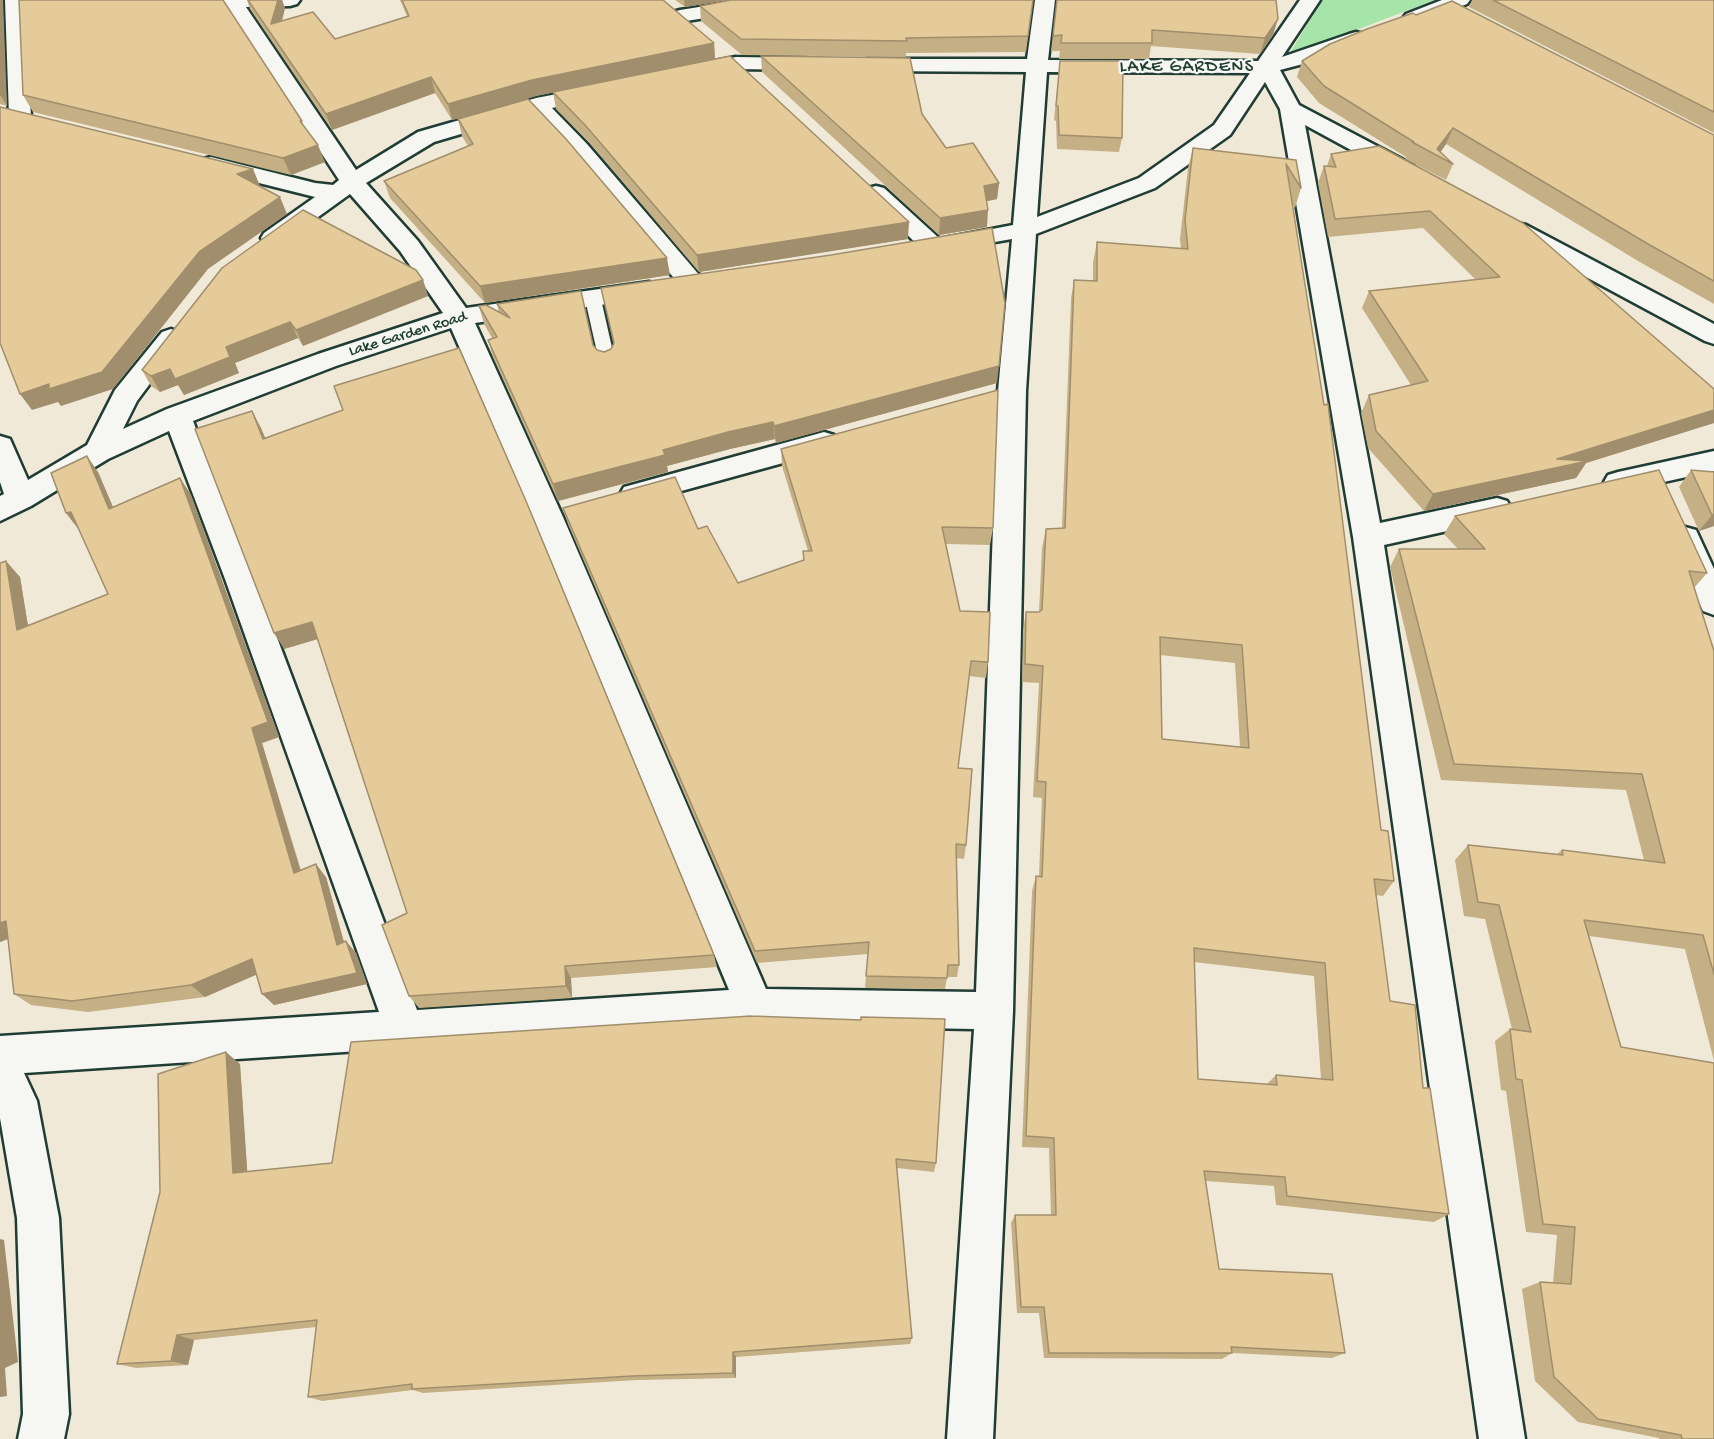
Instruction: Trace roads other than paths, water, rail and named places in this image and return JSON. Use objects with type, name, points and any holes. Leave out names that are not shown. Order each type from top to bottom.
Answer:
[{"type":"street","points":[[15,0],[10,115],[44,123]]},
{"type":"street","points":[[231,1],[290,0]]},
{"type":"street","points":[[696,30],[673,11],[762,3],[762,0]]},
{"type":"street","points":[[970,1439],[994,1011],[1001,394],[1023,230],[1036,67],[1045,0]]},
{"type":"street","points":[[898,251],[1023,230],[1147,183],[1222,130],[1267,67],[1310,0]]},
{"type":"street","points":[[231,1],[345,187],[409,246],[459,317],[559,514],[755,1006]]},
{"type":"street","points":[[1393,25],[1458,7]]},
{"type":"street","points":[[669,77],[728,57],[834,65],[1267,67],[1296,60],[1372,33]]},
{"type":"street","points":[[728,57],[759,85]]},
{"type":"street","points":[[1267,67],[1291,109],[1368,537],[1502,1439]]},
{"type":"street","points":[[256,250],[345,187],[426,137],[536,105],[625,86]]},
{"type":"street","name":"Lake Garden Road","points":[[11,505],[98,452],[177,416],[327,360],[459,317],[703,281],[536,105]]},
{"type":"street","points":[[1291,109],[1426,182]]},
{"type":"street","points":[[192,159],[315,190],[345,187]]},
{"type":"street","points":[[856,176],[932,245]]},
{"type":"street","points":[[1499,221],[1714,335]]},
{"type":"street","points":[[98,452],[125,397],[183,322]]},
{"type":"street","points":[[177,416],[240,579],[405,1030]]},
{"type":"street","points":[[612,500],[852,434]]},
{"type":"street","points":[[0,446],[11,505]]},
{"type":"street","points":[[1599,486],[1666,495],[1714,461]]},
{"type":"street","points":[[1666,495],[1714,603]]},
{"type":"street","points":[[1368,537],[1518,504]]},
{"type":"street","points":[[0,1055],[755,1006],[994,1011]]},
{"type":"street","points":[[0,1065],[17,1101],[38,1218],[46,1414],[41,1439]]},
{"type":"lane","points":[[593,299],[607,361]]},
{"type":"district","name":"LAKE GARDENS","points":[[1187,68]]}]
